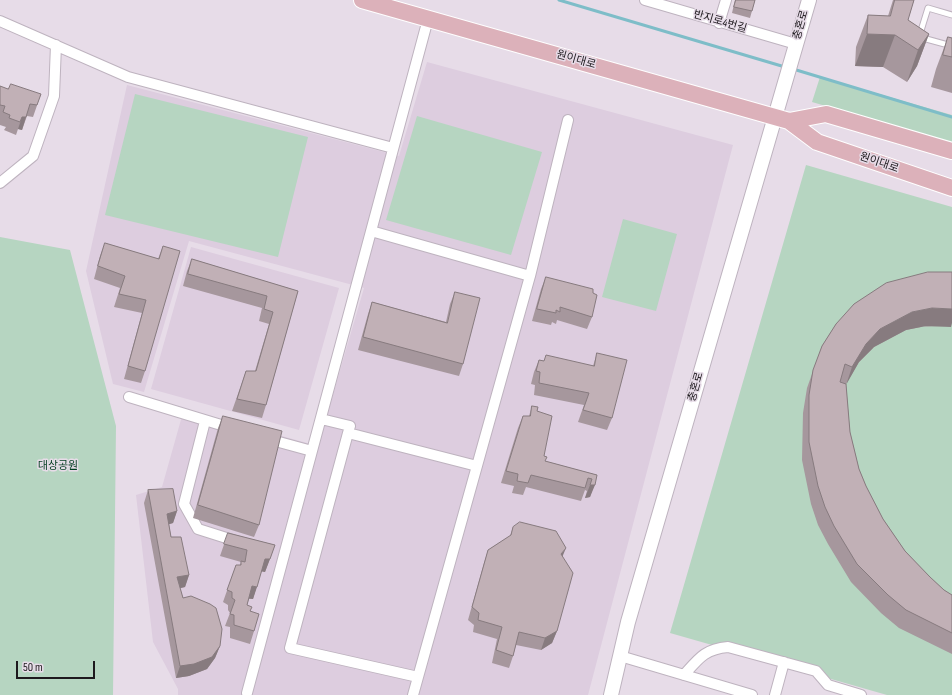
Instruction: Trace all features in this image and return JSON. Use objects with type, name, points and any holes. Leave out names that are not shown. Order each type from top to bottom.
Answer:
[{"type":"main road","name":"원이대로","points":[[362,0],[782,118],[816,142],[952,188]]},
{"type":"main road","name":"충혼로","points":[[611,695],[628,622],[782,118],[786,80],[809,0]]},
{"type":"main road","name":"원이대로","points":[[782,118],[826,114],[952,151]]},
{"type":"street","name":"반지로4번길","points":[[645,0],[795,47]]},
{"type":"street","points":[[719,23],[726,0]]},
{"type":"street","points":[[250,694],[280,555],[321,419],[428,19]]},
{"type":"street","points":[[0,21],[128,77],[394,148]]},
{"type":"street","points":[[0,184],[33,156],[54,96],[56,45]]},
{"type":"street","points":[[413,695],[530,276],[568,120]]},
{"type":"street","points":[[371,231],[530,276]]},
{"type":"street","points":[[130,397],[243,432]]},
{"type":"street","points":[[321,419],[350,426],[290,648],[418,677]]},
{"type":"street","points":[[205,421],[184,504],[198,529],[248,545]]},
{"type":"street","points":[[348,433],[477,466]]},
{"type":"street","points":[[259,436],[312,451]]},
{"type":"street","points":[[684,675],[699,659],[713,648],[728,647],[816,671],[828,685],[861,695]]},
{"type":"street","points":[[620,656],[752,695]]},
{"type":"street","points":[[775,695],[784,662]]},
{"type":"lane","points":[[952,15],[928,8],[919,37],[952,46]]},
{"type":"shaded area","points":[[427,62],[733,145],[588,695],[178,695],[178,689],[153,642],[136,495],[162,487],[184,409],[318,446],[364,288],[189,241],[144,392],[113,384],[86,271],[127,85],[399,156]]},
{"type":"shaded area","points":[[191,247],[339,288],[299,430],[151,389]]},
{"type":"green space","points":[[820,77],[952,115],[952,143],[812,102]]},
{"type":"green space","points":[[135,94],[308,137],[278,257],[105,215]]},
{"type":"green space","points":[[417,116],[542,152],[511,255],[386,220]]},
{"type":"green space","points":[[806,165],[952,207],[952,695],[887,695],[670,633]]},
{"type":"green space","points":[[623,219],[677,234],[656,311],[602,297]]},
{"type":"green space","name":"대상공원","points":[[0,237],[70,250],[116,426],[113,695],[0,695]]},
{"type":"building","points":[[736,0],[755,0],[752,11],[734,7]]},
{"type":"building","points":[[895,0],[914,0],[908,20],[929,34],[918,50],[895,35],[867,34],[868,15],[890,16]]},
{"type":"building","points":[[948,37],[952,38],[952,57],[943,55]]},
{"type":"building","points":[[11,84],[41,94],[37,105],[30,104],[26,117],[22,117],[20,122],[9,118],[10,115],[3,112],[5,106],[0,105],[0,86],[8,89]]},
{"type":"building","points":[[105,243],[159,259],[163,246],[180,251],[145,371],[128,366],[146,300],[119,294],[125,276],[98,266]]},
{"type":"building","points":[[192,259],[298,291],[266,405],[237,399],[246,371],[256,371],[273,312],[264,309],[267,296],[188,274]]},
{"type":"building","points":[[928,272],[952,272],[952,309],[932,308],[912,312],[880,329],[866,344],[852,367],[845,364],[840,382],[846,384],[850,432],[859,469],[866,486],[883,519],[905,551],[930,577],[952,595],[952,633],[906,610],[888,595],[857,564],[834,526],[825,507],[818,486],[809,442],[809,395],[813,370],[822,346],[836,324],[854,304],[886,283]]},
{"type":"building","points":[[546,277],[593,289],[593,293],[597,295],[592,317],[560,307],[560,312],[556,310],[556,313],[537,309]]},
{"type":"building","points":[[455,292],[480,298],[463,364],[363,337],[372,302],[447,323]]},
{"type":"building","points":[[597,353],[627,360],[612,418],[583,410],[589,393],[539,383],[540,372],[536,371],[539,360],[544,361],[546,355],[594,366]]},
{"type":"building","points":[[532,406],[538,407],[537,411],[552,416],[544,456],[547,457],[545,461],[597,475],[595,485],[590,485],[592,479],[588,478],[585,488],[531,475],[528,483],[517,481],[518,474],[506,471],[523,416],[530,416]]},
{"type":"building","points":[[223,416],[282,431],[259,525],[198,505]]},
{"type":"building","points":[[173,489],[177,511],[167,514],[171,537],[181,537],[189,575],[177,577],[183,598],[191,596],[216,608],[222,629],[220,646],[212,657],[194,664],[180,666],[148,490]]},
{"type":"building","points":[[520,522],[556,531],[566,548],[561,554],[573,573],[557,631],[545,638],[519,632],[513,656],[496,650],[502,627],[478,620],[479,613],[472,607],[488,550],[511,535],[513,527]]},
{"type":"building","points":[[228,533],[275,545],[270,559],[265,559],[257,587],[252,586],[247,605],[252,607],[250,611],[259,614],[254,631],[234,625],[234,615],[230,614],[235,600],[232,598],[232,592],[227,590],[236,565],[241,565],[241,561],[245,562],[247,550],[224,544]]},
{"type":"waterway","points":[[559,0],[785,67]]},
{"type":"waterway","points":[[793,69],[952,117]]}]
